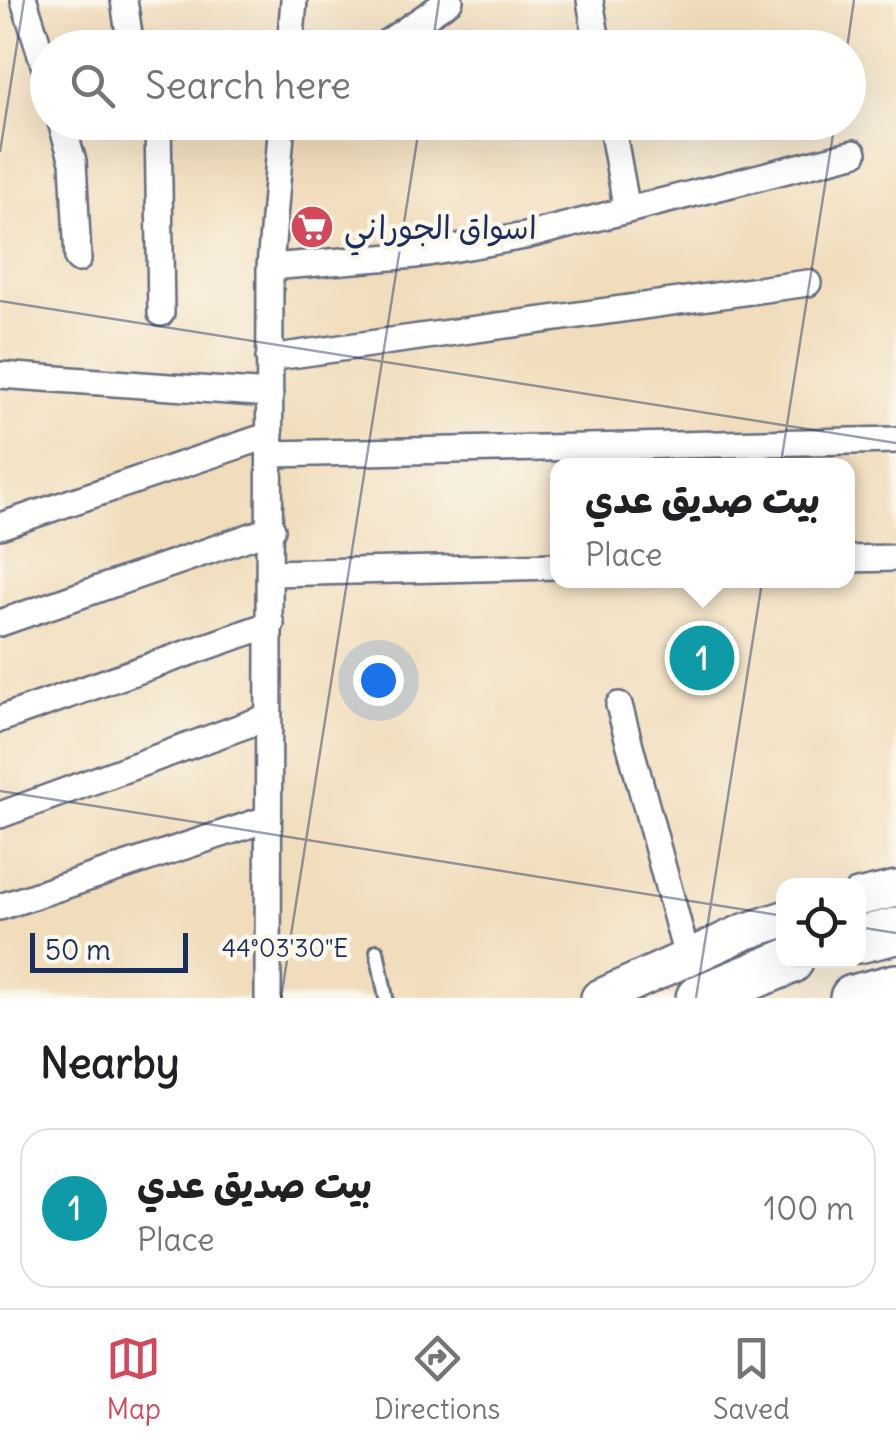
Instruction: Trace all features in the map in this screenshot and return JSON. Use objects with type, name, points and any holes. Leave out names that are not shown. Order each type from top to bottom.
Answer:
[{"type":"highway","points":[[866,938],[896,931]]},
{"type":"highway","points":[[693,978],[776,963]]},
{"type":"highway","points":[[853,998],[896,987]]},
{"type":"main road","points":[[866,896],[896,889]]},
{"type":"main road","points":[[599,998],[693,978],[776,924]]},
{"type":"street","points":[[24,0],[33,30]]},
{"type":"street","points":[[124,0],[128,30]]},
{"type":"street","points":[[292,30],[294,0]]},
{"type":"street","points":[[406,30],[450,0]]},
{"type":"street","points":[[590,0],[595,30]]},
{"type":"street","points":[[68,140],[74,161],[78,259]]},
{"type":"street","points":[[158,140],[161,313]]},
{"type":"street","points":[[268,998],[270,267],[281,140]]},
{"type":"street","points":[[615,140],[627,210]]},
{"type":"street","points":[[270,267],[416,255],[525,236],[854,152]]},
{"type":"street","points":[[269,358],[808,283]]},
{"type":"street","points":[[0,376],[270,394]]},
{"type":"street","points":[[0,526],[270,444],[896,440]]},
{"type":"street","points":[[0,622],[272,529]]},
{"type":"street","points":[[855,560],[896,558]]},
{"type":"street","points":[[271,573],[550,566]]},
{"type":"street","points":[[0,720],[270,624]]},
{"type":"street","points":[[618,705],[693,978]]},
{"type":"street","points":[[0,815],[268,718]]},
{"type":"street","points":[[0,907],[267,819]]},
{"type":"lane","points":[[377,952],[386,998]]},
{"type":"place","name":"اسواق الجوراني","points":[[312,227]]},
{"type":"place","name":"بيت صديق عدي","points":[[702,658]]}]
